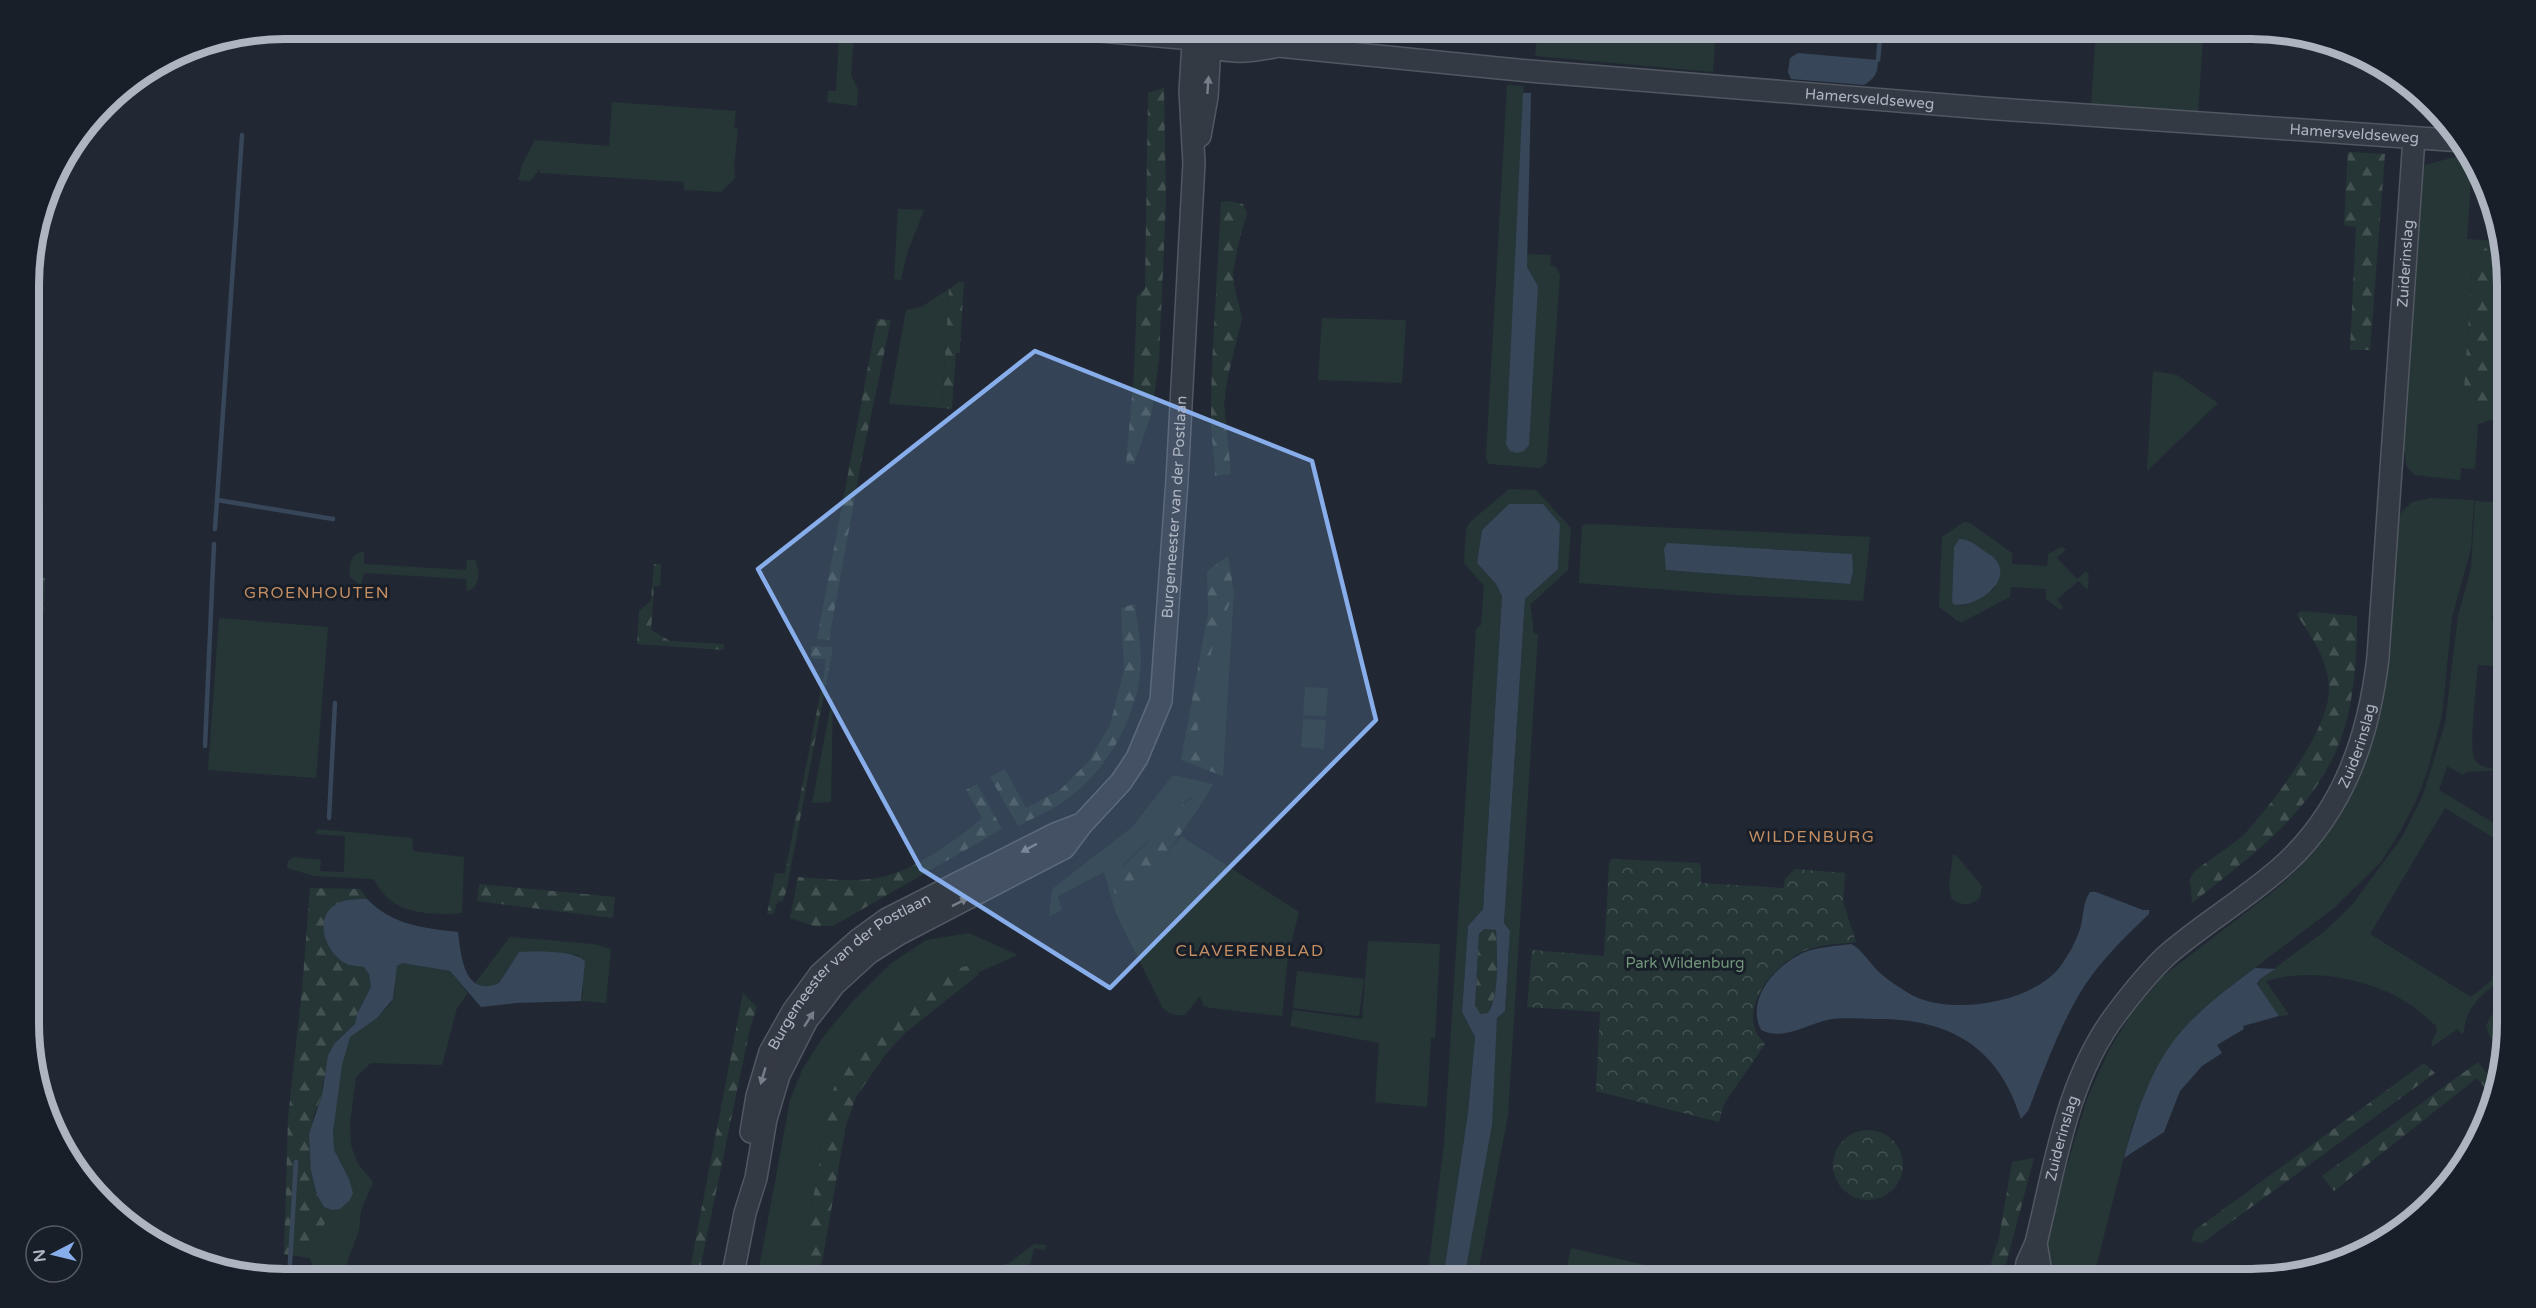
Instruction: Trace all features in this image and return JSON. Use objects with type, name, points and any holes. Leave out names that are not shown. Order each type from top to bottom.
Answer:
[{"type":"street","name":"Burgemeester van der Postlaan","points":[[734,1269],[745,1213],[744,1175],[757,1096],[770,1052],[793,1011],[820,974],[858,940],[887,919],[1055,834],[1082,824],[1101,807],[1137,758],[1161,701],[1177,480],[1194,163],[1190,91],[1203,39]]},
{"type":"street","name":"Hamersveldseweg","points":[[1262,39],[1278,46],[1528,71],[1984,108],[2450,140]]},
{"type":"street","name":"Zuiderinslag","points":[[2026,1269],[2036,1243],[2077,1088],[2096,1047],[2115,1016],[2167,956],[2260,885],[2306,842],[2344,786],[2361,746],[2374,693],[2378,657],[2414,138]]},
{"type":"street","name":"Zuiderinslag","points":[[2036,1243],[2040,1269]]},
{"type":"highlighted area","points":[[1035,351],[1312,461],[1376,720],[1110,988],[921,869],[758,569]]},
{"type":"green space","points":[[839,39],[854,39],[851,75],[858,89],[857,106],[827,102],[828,91],[836,91]]},
{"type":"green space","points":[[1537,39],[1715,39],[1713,72],[1535,56]]},
{"type":"green space","points":[[2095,39],[2203,39],[2198,114],[2091,107]]},
{"type":"green space","points":[[1507,85],[1524,86],[1506,444],[1538,286],[1527,267],[1527,254],[1551,255],[1550,265],[1556,267],[1560,275],[1547,457],[1546,464],[1540,468],[1489,464],[1486,457]]},
{"type":"green space","points":[[1164,88],[1166,202],[1159,359],[1152,412],[1134,464],[1126,463],[1134,374],[1137,296],[1145,289],[1148,93]]},
{"type":"green space","points":[[612,102],[736,111],[734,128],[738,128],[735,178],[721,192],[684,190],[684,182],[540,173],[540,169],[530,181],[518,180],[522,165],[535,140],[609,146]]},
{"type":"green space","points":[[2348,152],[2385,154],[2370,350],[2350,350],[2356,227],[2344,225]]},
{"type":"green space","points":[[2460,155],[2471,175],[2467,239],[2493,242],[2484,249],[2472,268],[2464,389],[2478,424],[2475,469],[2461,468],[2460,480],[2415,475],[2406,466],[2405,453],[2400,452],[2422,171],[2425,165]]},
{"type":"green space","points":[[1221,202],[1243,204],[1247,213],[1233,272],[1242,318],[1224,402],[1231,474],[1215,476],[1211,420],[1213,339]]},
{"type":"green space","points":[[898,209],[924,210],[907,253],[901,280],[894,279]]},
{"type":"green space","points":[[2493,242],[2497,285],[2497,364],[2494,419],[2478,424],[2464,389],[2472,268],[2484,249]]},
{"type":"green space","points":[[959,282],[964,282],[960,353],[956,353],[952,409],[942,408],[949,289]]},
{"type":"green space","points":[[949,289],[942,408],[889,404],[906,310],[921,307]]},
{"type":"green space","points":[[1322,318],[1406,320],[1402,383],[1318,380]]},
{"type":"green space","points":[[877,319],[891,320],[861,463],[829,640],[817,639]]},
{"type":"green space","points":[[2153,371],[2177,375],[2218,403],[2147,471]]},
{"type":"green space","points":[[1509,489],[1536,490],[1571,528],[1568,570],[1531,604],[1533,632],[1538,635],[1508,1115],[1479,1269],[1466,1269],[1491,1125],[1497,1018],[1505,1011],[1510,931],[1504,923],[1525,599],[1558,569],[1560,524],[1510,504],[1482,530],[1477,563],[1496,584],[1502,596],[1483,909],[1468,926],[1462,1012],[1475,1037],[1468,1113],[1445,1269],[1428,1269],[1444,1144],[1476,629],[1481,625],[1484,586],[1464,563],[1466,530],[1469,523]]},
{"type":"green space","points":[[2431,498],[2474,500],[2471,549],[2452,617],[2442,715],[2428,769],[2416,801],[2381,862],[2334,908],[2223,992],[2196,1016],[2147,1088],[2132,1126],[2096,1269],[2046,1269],[2046,1236],[2087,1099],[2109,1050],[2132,1013],[2163,976],[2274,891],[2297,870],[2342,806],[2398,516],[2412,502]]},
{"type":"green space","points":[[2475,501],[2497,502],[2497,560],[2492,621],[2497,622],[2497,666],[2478,665],[2472,743],[2477,763],[2497,770],[2466,772],[2464,775],[2447,766],[2439,790],[2497,825],[2497,840],[2445,808],[2370,934],[2471,997],[2491,981],[2493,973],[2497,974],[2497,984],[2473,1006],[2464,1032],[2461,1034],[2458,1029],[2433,1046],[2431,1043],[2437,1031],[2436,1026],[2414,1007],[2378,988],[2340,978],[2302,975],[2266,981],[2289,1015],[2279,1016],[2258,986],[2260,979],[2325,931],[2352,905],[2402,837],[2423,795],[2445,724],[2458,616],[2471,568]]},
{"type":"green space","points":[[1964,522],[1970,523],[2012,553],[2012,564],[2047,566],[2048,554],[2061,547],[2066,549],[2057,558],[2077,579],[2086,571],[2089,575],[2088,588],[2086,589],[2079,581],[2057,599],[2063,608],[2061,610],[2046,599],[2046,589],[2011,587],[2010,597],[1962,622],[1956,620],[1939,607],[1942,537]],"holes":[[[1957,541],[1973,543],[1996,560],[1999,568],[1994,589],[1963,606],[1953,604],[1954,547]]]},
{"type":"green space","points":[[1582,525],[1870,537],[1863,601],[1738,595],[1579,583]],"holes":[[[1774,549],[1852,554],[1850,584],[1666,570]]]},
{"type":"green space","points":[[364,552],[364,564],[466,570],[467,560],[475,560],[478,569],[477,583],[467,591],[466,579],[364,573],[361,585],[350,577],[350,568],[353,557]]},
{"type":"green space","points":[[1228,556],[1234,592],[1212,649],[1195,745],[1224,760],[1223,776],[1181,760],[1208,613],[1207,571]]},
{"type":"green space","points":[[654,564],[661,564],[660,586],[654,586],[651,630],[670,641],[724,644],[723,650],[637,644],[639,611],[651,601]]},
{"type":"green space","points":[[39,578],[45,578],[43,620],[39,620]]},
{"type":"green space","points":[[1234,592],[1224,760],[1195,745],[1212,649]]},
{"type":"green space","points":[[1135,604],[1141,653],[1139,680],[1135,701],[1118,740],[1107,758],[1079,789],[1058,805],[1018,826],[990,777],[1005,769],[1026,808],[1060,790],[1089,761],[1110,725],[1124,670],[1121,608]]},
{"type":"green space","points":[[2300,611],[2357,616],[2355,672],[2345,726],[2334,755],[2320,781],[2303,804],[2262,847],[2192,903],[2190,879],[2194,872],[2237,841],[2259,817],[2300,761],[2322,720],[2328,701],[2329,685],[2325,665],[2318,648],[2297,615]]},
{"type":"green space","points":[[219,618],[328,627],[316,778],[208,770]]},
{"type":"green space","points":[[811,646],[833,647],[786,892],[782,902],[778,901],[773,914],[767,914],[775,874],[785,873],[824,675],[826,659],[811,658]]},
{"type":"green space","points":[[1305,687],[1328,688],[1326,716],[1303,715]]},
{"type":"green space","points":[[833,694],[831,802],[812,803]]},
{"type":"green space","points":[[1303,719],[1326,720],[1324,749],[1301,747]]},
{"type":"green space","points":[[1173,775],[1213,784],[1204,800],[1199,795],[1187,800],[1156,834],[1121,866],[1165,856],[1181,836],[1299,912],[1288,956],[1282,1016],[1210,1008],[1203,1005],[1200,996],[1185,1015],[1169,1013],[1162,1007],[1115,911],[1104,872],[1058,896],[1062,910],[1049,917],[1052,889],[1132,827]]},
{"type":"green space","points":[[977,784],[1002,829],[833,926],[814,926],[790,918],[798,877],[850,880],[872,879],[894,874],[935,853],[961,835],[982,818],[966,790]]},
{"type":"green space","points":[[1199,795],[1204,800],[1165,856],[1115,894],[1112,878],[1180,807]]},
{"type":"green space","points":[[317,829],[412,838],[413,851],[464,857],[462,913],[433,914],[404,908],[386,896],[373,879],[314,876],[287,868],[288,861],[294,857],[321,860],[320,871],[344,872],[345,836],[316,834]]},
{"type":"green space","points":[[1953,855],[1956,855],[1982,886],[1980,897],[1970,904],[1958,903],[1951,898],[1949,886]]},
{"type":"green space","name":"Park Wildenburg","points":[[1612,859],[1699,863],[1701,883],[1784,888],[1785,879],[1795,869],[1845,873],[1843,902],[1856,942],[1824,945],[1806,950],[1785,962],[1775,971],[1760,993],[1753,1017],[1756,1031],[1765,1044],[1724,1104],[1719,1122],[1596,1091],[1600,1012],[1527,1007],[1532,950],[1604,956],[1609,863]]},
{"type":"green space","points":[[479,884],[615,897],[613,918],[477,901]]},
{"type":"green space","points":[[310,888],[360,889],[367,899],[351,900],[348,964],[364,967],[369,974],[371,987],[357,1014],[355,1024],[335,1043],[322,1086],[322,1095],[313,1117],[311,1171],[317,1195],[324,1207],[332,1210],[323,1227],[309,1239],[310,1258],[284,1254],[288,1119]]},
{"type":"green space","points":[[1484,929],[1496,930],[1497,973],[1492,1005],[1488,1013],[1480,1014],[1475,1006],[1479,934]]},
{"type":"green space","points":[[969,933],[1018,955],[979,972],[973,965],[957,968],[942,976],[898,1007],[858,1048],[837,1081],[825,1116],[819,1166],[800,1269],[759,1269],[790,1100],[802,1070],[823,1037],[852,1002],[890,964],[926,940]]},
{"type":"green space","points":[[510,937],[593,944],[611,949],[606,1003],[581,1001],[583,993],[579,955],[519,952],[499,983],[480,987],[475,983]]},
{"type":"green space","points":[[1368,941],[1440,944],[1435,1038],[1431,1038],[1427,1107],[1375,1102],[1379,1043],[1290,1026],[1293,1010],[1362,1019]]},
{"type":"green space","points":[[401,963],[450,971],[468,993],[457,1008],[442,1065],[371,1063],[356,1077],[350,1123],[351,1145],[358,1164],[373,1182],[361,1210],[359,1230],[346,1265],[330,1269],[314,1269],[310,1258],[309,1239],[323,1227],[332,1210],[340,1208],[349,1179],[334,1151],[333,1142],[337,1093],[347,1045],[354,1032],[383,1012],[392,1001],[397,967]]},
{"type":"green space","points":[[974,965],[979,974],[905,1033],[885,1055],[856,1097],[846,1125],[821,1269],[800,1269],[819,1166],[824,1122],[837,1080],[858,1048],[898,1007],[942,976]]},
{"type":"green space","points":[[1297,971],[1364,979],[1359,1016],[1293,1008]]},
{"type":"green space","points":[[743,993],[757,1007],[750,1028],[700,1269],[690,1269]]},
{"type":"green space","points":[[2497,1010],[2496,1043],[2489,1035],[2486,1025]]},
{"type":"green space","points":[[2478,1062],[2491,1079],[2488,1091],[2477,1078],[2334,1191],[2322,1176]]},
{"type":"green space","points":[[2424,1063],[2435,1073],[2202,1243],[2191,1241],[2195,1230]]},
{"type":"green space","points":[[1861,1130],[1875,1130],[1888,1136],[1897,1145],[1903,1158],[1901,1178],[1893,1190],[1875,1200],[1861,1200],[1848,1194],[1839,1185],[1833,1172],[1833,1158],[1839,1145],[1848,1136]]},
{"type":"green space","points":[[2034,1158],[2005,1269],[1989,1269],[1999,1238],[2012,1162]]},
{"type":"green space","points":[[1034,1244],[1046,1245],[1045,1250],[1034,1248],[1030,1265],[1041,1267],[1041,1269],[1003,1269],[1004,1264],[1008,1264]]},
{"type":"green space","points":[[1571,1248],[1654,1267],[1654,1269],[1566,1269]]},
{"type":"water","points":[[1798,53],[1878,60],[1877,68],[1875,75],[1864,85],[1791,79],[1788,72],[1790,58]]},
{"type":"water","points":[[1523,93],[1531,93],[1527,267],[1538,286],[1529,445],[1524,451],[1517,453],[1510,451],[1506,444]]},
{"type":"water","points":[[1509,504],[1543,504],[1560,524],[1558,569],[1525,599],[1504,923],[1510,931],[1505,1011],[1497,1018],[1492,1125],[1466,1269],[1445,1269],[1468,1113],[1475,1037],[1462,1012],[1468,926],[1483,909],[1502,596],[1496,584],[1477,563],[1482,530]],"holes":[[[1484,929],[1496,930],[1497,973],[1492,1005],[1488,1013],[1480,1014],[1475,1006],[1479,934]]]},
{"type":"water","points":[[1959,539],[1970,542],[1990,555],[1996,560],[2000,569],[2000,577],[1988,593],[1980,599],[1961,605],[1953,604],[1952,601],[1954,547]]},
{"type":"water","points":[[1667,543],[1852,554],[1853,571],[1850,584],[1666,570],[1664,549]]},
{"type":"water","points":[[2090,892],[2149,910],[2149,914],[2123,939],[2085,985],[2060,1031],[2028,1111],[2021,1119],[2011,1093],[1999,1072],[1967,1041],[1947,1031],[1901,1020],[1850,1018],[1827,1020],[1786,1033],[1769,1033],[1761,1030],[1757,1018],[1757,1006],[1766,984],[1794,957],[1828,947],[1851,944],[1887,979],[1910,994],[1927,1001],[1969,1005],[2013,997],[2050,977],[2062,964],[2076,940]]},
{"type":"water","points":[[367,899],[387,915],[409,924],[458,932],[466,972],[478,985],[487,986],[499,983],[519,952],[554,952],[580,957],[585,961],[581,1001],[516,1003],[481,1007],[450,971],[402,963],[397,966],[393,999],[377,1018],[350,1037],[342,1065],[333,1132],[334,1150],[349,1179],[353,1193],[350,1200],[340,1209],[332,1210],[324,1207],[317,1195],[311,1171],[309,1134],[322,1095],[328,1055],[335,1043],[355,1024],[357,1014],[371,987],[369,974],[364,967],[349,965],[341,960],[328,945],[325,936],[325,917],[338,903]]},
{"type":"water","points":[[2255,968],[2275,969],[2260,979],[2257,984],[2279,1016],[2243,1026],[2244,1029],[2217,1045],[2222,1053],[2202,1066],[2180,1091],[2164,1132],[2124,1158],[2144,1096],[2166,1052],[2175,1039],[2203,1010]]},
{"type":"waterway","points":[[1878,60],[1880,39]]},
{"type":"waterway","points":[[215,529],[242,135]]},
{"type":"waterway","points":[[217,500],[333,519]]},
{"type":"waterway","points":[[205,746],[214,544]]},
{"type":"waterway","points":[[329,818],[335,703]]},
{"type":"waterway","points":[[290,1269],[296,1162]]},
{"type":"district","name":"GROENHOUTEN","points":[[317,592]]},
{"type":"district","name":"WILDENBURG","points":[[1812,836]]},
{"type":"district","name":"CLAVERENBLAD","points":[[1250,950]]}]
